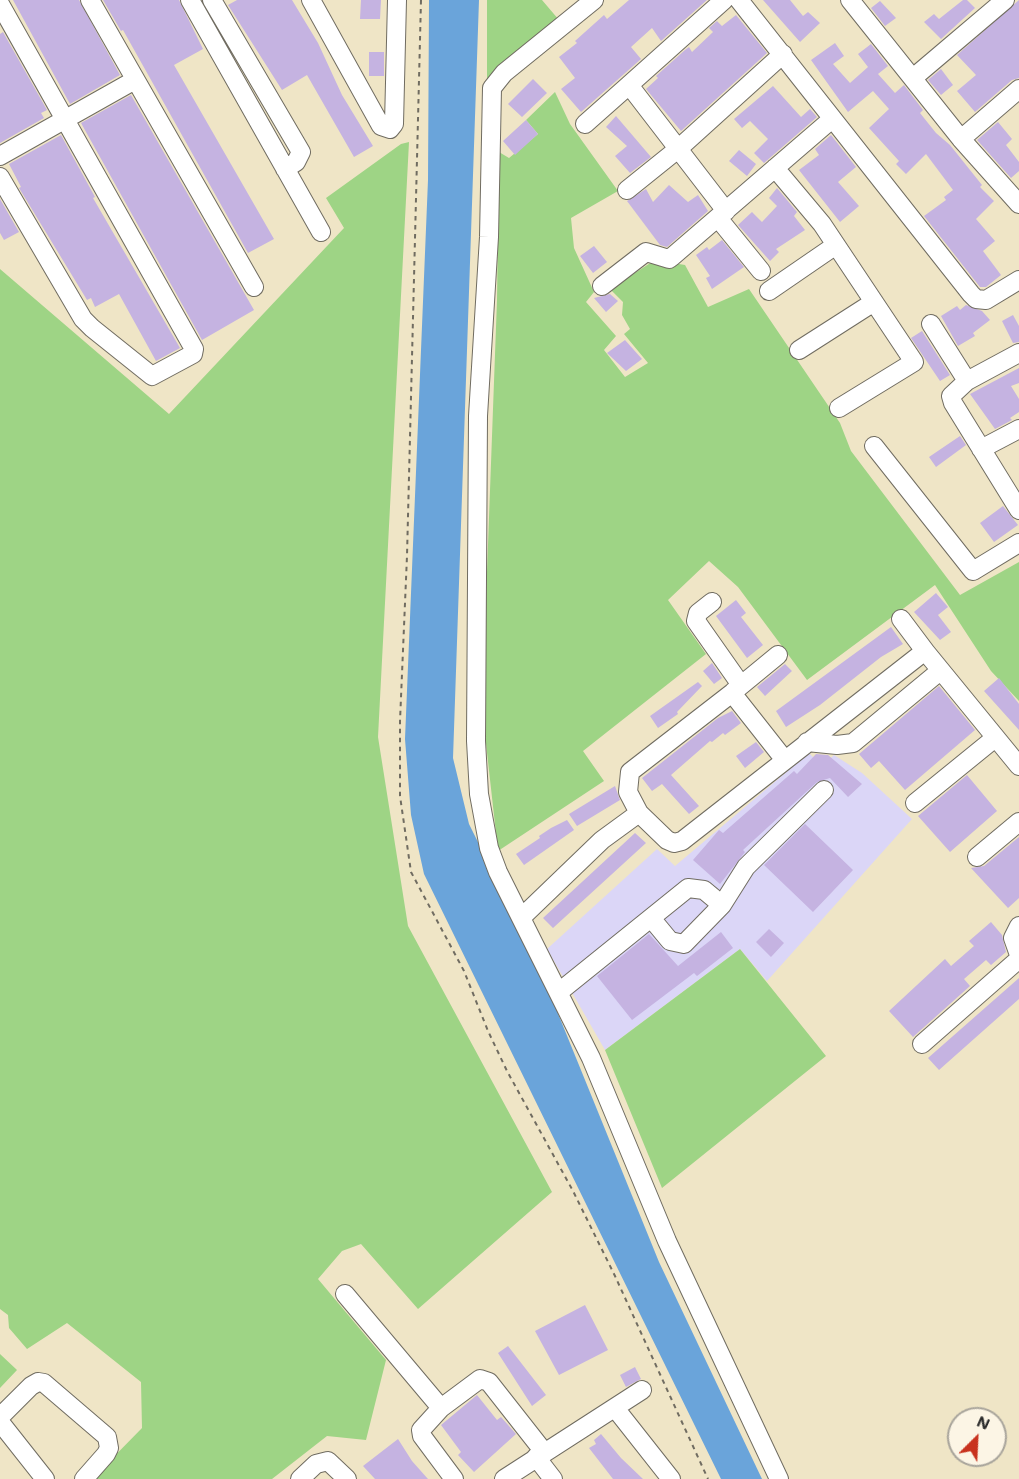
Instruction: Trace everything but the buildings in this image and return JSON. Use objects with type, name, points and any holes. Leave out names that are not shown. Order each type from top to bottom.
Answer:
[{"type":"street","points":[[90,0],[254,287]]},
{"type":"street","points":[[311,0],[381,126],[390,129],[394,124],[397,0]]},
{"type":"street","points":[[594,0],[493,84],[486,308],[478,416],[476,741],[479,794],[489,848],[498,872],[591,1058],[668,1241],[779,1479]]},
{"type":"street","points":[[585,124],[724,0]]},
{"type":"street","points":[[739,0],[976,298],[986,300],[1019,280]]},
{"type":"street","points":[[913,78],[1005,0]]},
{"type":"street","points":[[285,169],[296,162],[301,152],[214,1],[194,6],[285,169],[321,232]]},
{"type":"street","points":[[854,2],[961,139],[1015,193]]},
{"type":"street","points":[[0,4],[194,349],[193,354],[153,375],[92,328],[83,319],[0,177]]},
{"type":"street","points":[[627,190],[678,149],[783,54]]},
{"type":"street","points":[[0,156],[135,80]]},
{"type":"street","points":[[629,85],[678,149],[761,271]]},
{"type":"street","points":[[961,139],[1019,89]]},
{"type":"street","points":[[602,286],[646,252],[669,259],[832,119]]},
{"type":"street","points":[[775,168],[836,245],[914,362],[839,408]]},
{"type":"street","points":[[769,291],[836,245]]},
{"type":"street","points":[[799,350],[874,302]]},
{"type":"street","points":[[932,324],[967,381]]},
{"type":"street","points":[[1019,353],[967,381],[951,396],[952,403],[1019,510]]},
{"type":"street","points":[[981,449],[1019,429]]},
{"type":"street","points":[[874,446],[973,571],[1019,543]]},
{"type":"street","points":[[712,602],[698,613],[696,621],[736,689],[784,759]]},
{"type":"street","points":[[901,620],[1019,766]]},
{"type":"street","points":[[778,655],[630,772],[628,792],[639,813],[667,840],[677,843],[925,651]]},
{"type":"street","points":[[807,742],[837,746],[853,743],[940,671]]},
{"type":"street","points":[[915,803],[995,738]]},
{"type":"street","points":[[651,918],[670,941],[684,944],[722,905],[746,867],[824,790]]},
{"type":"street","points":[[522,917],[602,840],[639,813]]},
{"type":"street","points":[[977,857],[1019,822]]},
{"type":"street","points":[[559,992],[693,887],[704,890],[722,905]]},
{"type":"street","points":[[922,1044],[1019,957],[1013,938],[1019,926]]},
{"type":"street","points":[[345,1294],[441,1408]]},
{"type":"street","points":[[454,1479],[422,1436],[424,1424],[441,1408],[475,1382],[484,1378],[540,1455],[553,1479]]},
{"type":"street","points":[[45,1479],[0,1419],[31,1386],[38,1382],[44,1383],[106,1437],[109,1448],[106,1454],[84,1479]]},
{"type":"street","points":[[504,1479],[642,1390]]},
{"type":"street","points":[[615,1408],[671,1479]]},
{"type":"street","points":[[300,1479],[316,1464],[328,1461],[347,1479]]},
{"type":"path","points":[[421,0],[407,556],[400,721],[400,796],[411,872],[464,971],[507,1071],[573,1191],[615,1276],[708,1479]]},
{"type":"shaded area","points":[[809,753],[822,766],[834,755],[862,773],[912,819],[767,981],[740,949],[605,1050],[547,949],[657,849],[675,866]]},
{"type":"green space","points":[[487,0],[542,0],[559,20],[487,83]]},
{"type":"green space","points":[[555,92],[570,124],[618,191],[571,218],[574,248],[594,292],[586,302],[616,336],[604,350],[625,377],[648,363],[624,334],[630,329],[622,315],[623,302],[610,289],[655,260],[685,265],[708,307],[749,289],[840,423],[851,451],[960,595],[1019,562],[1019,701],[991,671],[935,585],[807,680],[738,587],[709,561],[668,600],[706,654],[583,751],[604,781],[498,851],[482,708],[497,300],[499,152],[509,158],[538,134],[526,120]]},
{"type":"green space","points":[[409,142],[378,737],[408,926],[552,1192],[418,1309],[361,1244],[342,1251],[318,1279],[386,1360],[366,1440],[327,1436],[272,1479],[92,1479],[142,1428],[141,1382],[67,1323],[27,1349],[9,1328],[8,1315],[0,1309],[0,269],[169,414],[344,228],[326,198],[401,144]]},
{"type":"green space","points":[[740,949],[826,1056],[662,1188],[605,1050]]},
{"type":"green space","points":[[0,1354],[17,1370],[0,1388]]},
{"type":"water","points":[[429,0],[479,0],[453,758],[469,824],[535,957],[659,1262],[762,1479],[721,1479],[424,874],[411,815],[405,739],[428,180]]}]
